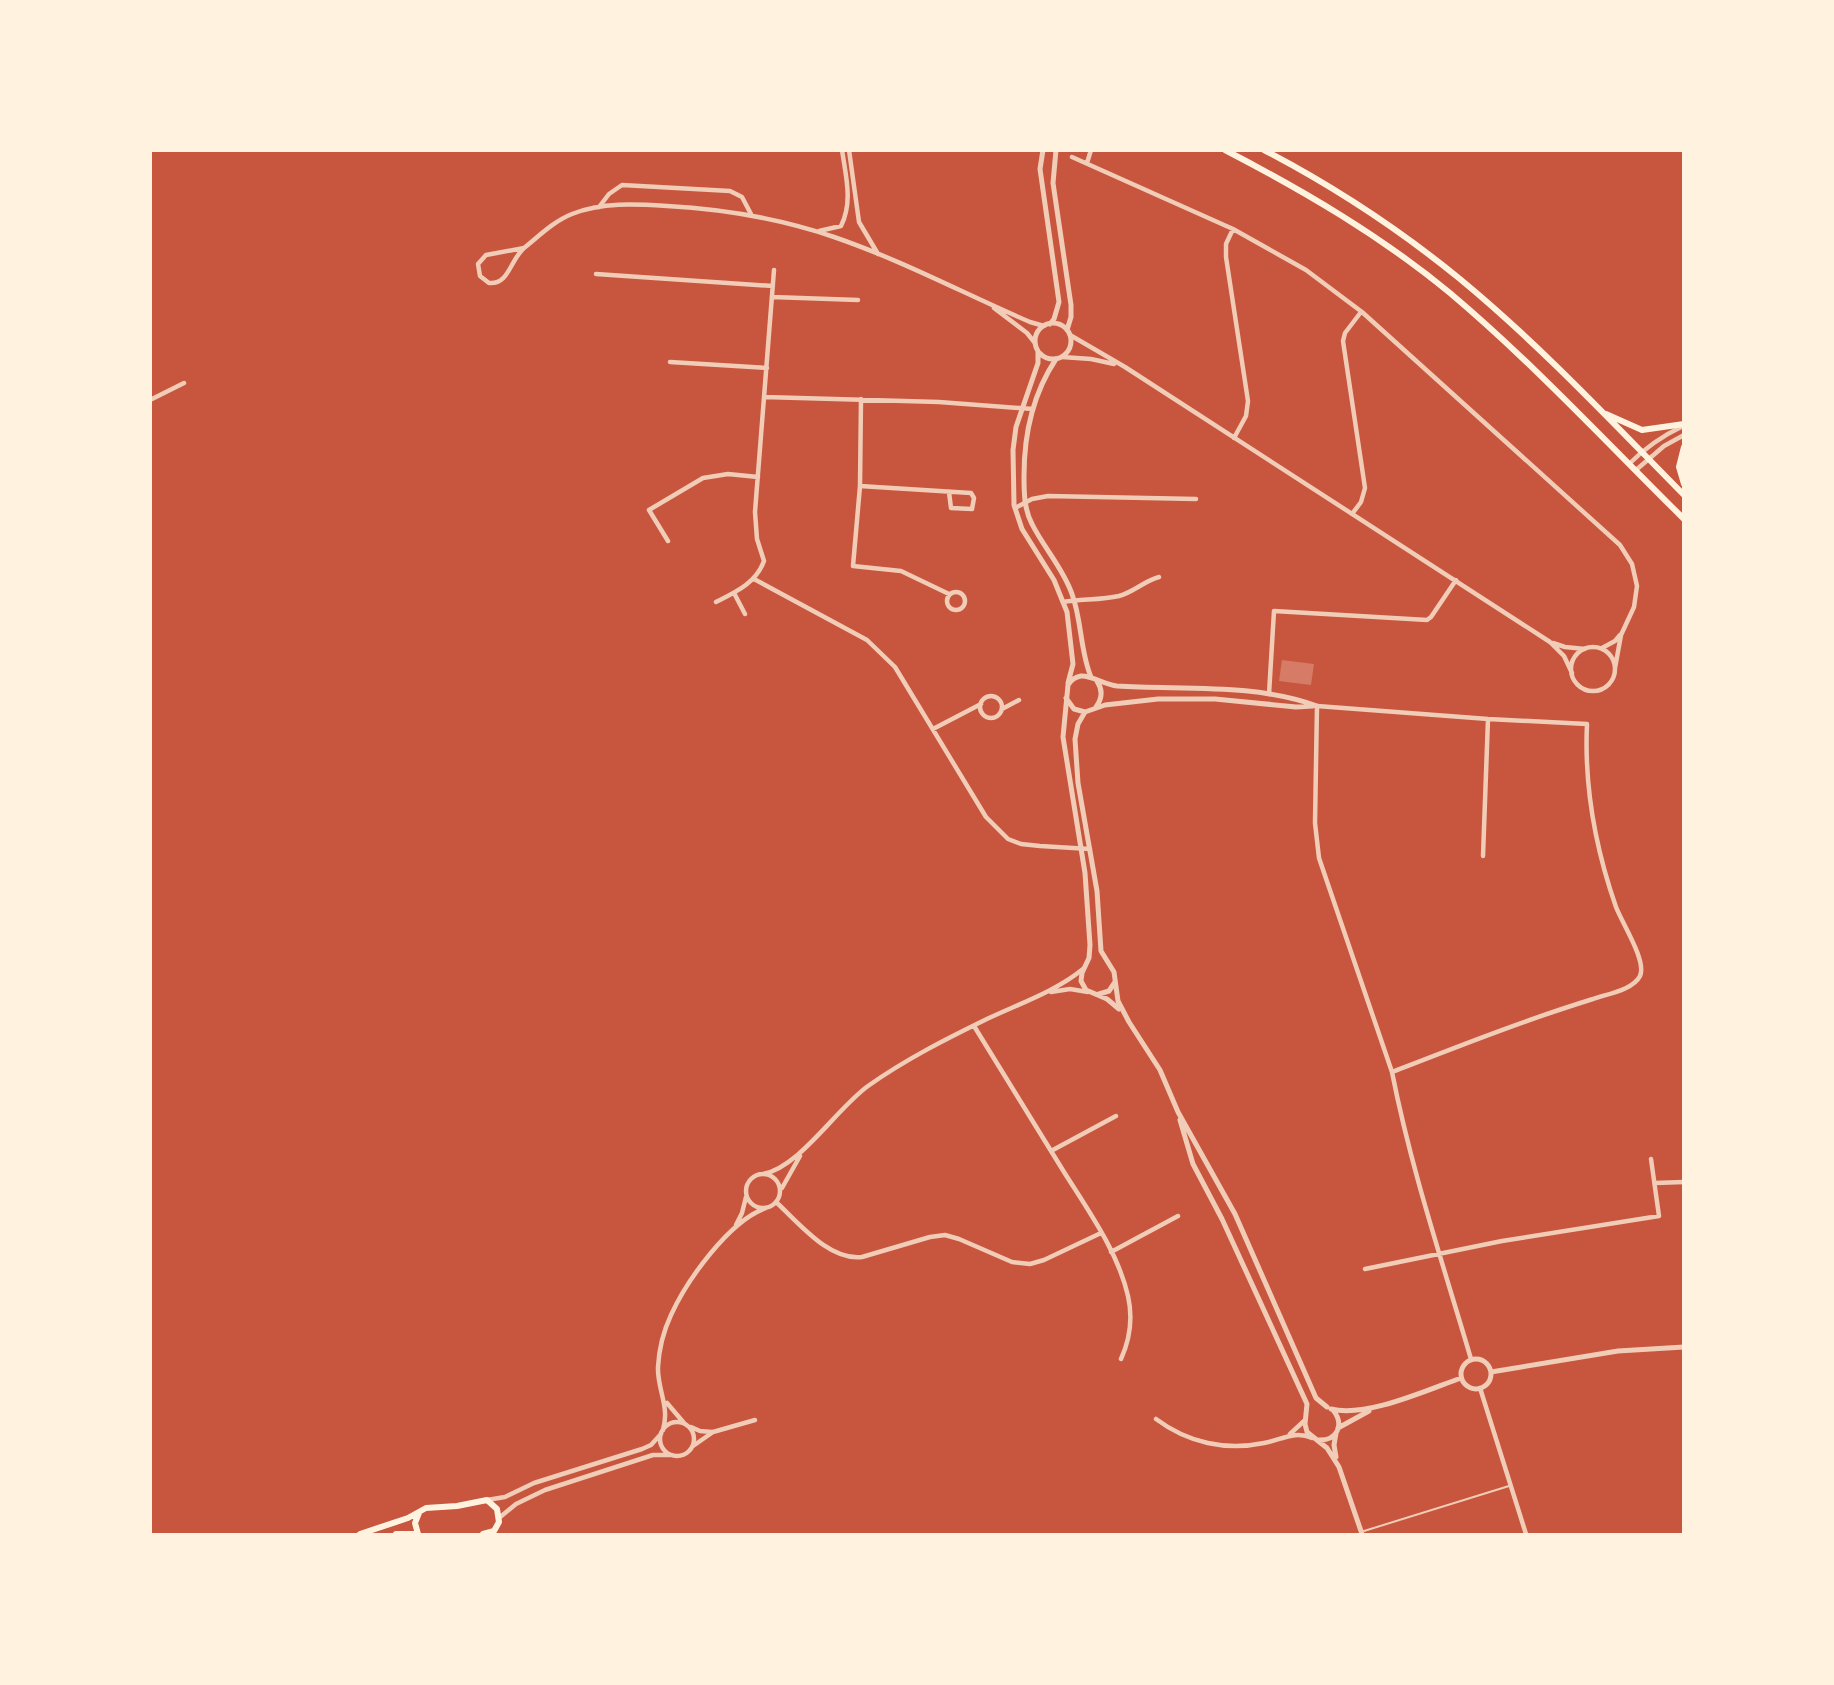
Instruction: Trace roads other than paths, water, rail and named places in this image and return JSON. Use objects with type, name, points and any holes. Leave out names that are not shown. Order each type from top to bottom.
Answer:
[{"type":"main road","points":[[1225,150],[1351,222],[1415,266],[1514,350],[1684,519]]},
{"type":"main road","points":[[1264,150],[1361,207],[1426,252],[1518,330],[1684,495]]},
{"type":"main road","points":[[1601,411],[1642,430],[1684,425]]},
{"type":"main road","points":[[1684,447],[1679,467],[1684,484]]},
{"type":"main road","points":[[360,1535],[430,1507],[457,1506],[487,1500],[496,1507],[499,1518],[497,1531],[484,1535]]},
{"type":"main road","points":[[397,1535],[417,1535],[415,1523],[421,1511]]},
{"type":"street","points":[[817,232],[841,226],[848,212],[842,150]]},
{"type":"street","points":[[849,150],[859,222],[878,255]]},
{"type":"street","points":[[1035,343],[1037,334],[1054,318],[1059,302],[1040,169],[1043,150]]},
{"type":"street","points":[[1056,150],[1053,183],[1071,305],[1069,349],[1049,369],[1027,427],[1024,444],[1025,503],[1032,524],[1064,575],[1074,600],[1093,679],[1101,691],[1096,707]]},
{"type":"street","points":[[1087,163],[1091,150]]},
{"type":"street","points":[[524,248],[484,257],[478,267],[481,278],[491,284],[502,280],[514,257],[524,248],[570,214],[599,207],[617,204],[675,206],[752,217],[817,232],[878,255],[991,305],[1047,325],[1060,325],[1068,333],[1125,367],[1550,642],[1564,656],[1581,687],[1597,691],[1609,684],[1621,635],[1634,607],[1637,586],[1632,564],[1620,545],[1362,312],[1306,270],[1233,229],[1072,157]]},
{"type":"street","points":[[599,207],[616,188],[632,184],[730,191],[742,197],[752,217]]},
{"type":"street","points":[[1233,229],[1226,244],[1226,257],[1248,409],[1234,438]]},
{"type":"street","points":[[716,602],[754,579],[764,561],[756,525],[774,270]]},
{"type":"street","points":[[596,274],[773,286]]},
{"type":"street","points":[[772,298],[858,300]]},
{"type":"street","points":[[991,305],[1027,333],[1038,351],[1038,363],[1021,407],[1013,450],[1015,508],[1022,529],[1054,580],[1070,628],[1073,664],[1065,696],[1063,737],[1081,848],[1090,947],[1081,981],[1088,992]]},
{"type":"street","points":[[1352,514],[1361,502],[1365,488],[1343,341],[1345,333],[1362,312]]},
{"type":"street","points":[[1038,351],[1045,358],[1091,359],[1125,367]]},
{"type":"street","points":[[670,362],[766,368]]},
{"type":"street","points":[[150,400],[184,383]]},
{"type":"street","points":[[764,397],[861,399],[1033,409]]},
{"type":"street","points":[[861,399],[860,486],[853,566],[901,571],[949,594],[963,594],[964,606],[956,610],[949,607],[949,594]]},
{"type":"street","points":[[1629,464],[1641,452],[1684,425]]},
{"type":"street","points":[[1635,471],[1648,458],[1684,435]]},
{"type":"street","points":[[668,541],[649,510],[703,478],[728,474],[758,477]]},
{"type":"street","points":[[860,486],[949,492],[971,494],[974,498],[972,509],[951,508],[949,492]]},
{"type":"street","points":[[1015,508],[1048,496],[1196,499]]},
{"type":"street","points":[[1063,602],[1116,597],[1146,580],[1159,577]]},
{"type":"street","points":[[754,579],[867,640],[895,667],[986,817],[1008,839],[1021,844],[1090,849]]},
{"type":"street","points":[[1269,694],[1274,611],[1427,620],[1432,617],[1456,580]]},
{"type":"street","points":[[734,593],[745,614]]},
{"type":"street","points":[[1550,642],[1565,648],[1599,648],[1608,646],[1621,635]]},
{"type":"street","points":[[1599,648],[1610,656],[1615,668]]},
{"type":"street","points":[[1572,673],[1575,657],[1586,649]]},
{"type":"street","points":[[1068,685],[1080,676],[1114,686],[1269,694],[1299,699],[1317,706]]},
{"type":"street","points":[[1065,696],[1074,709],[1085,712]]},
{"type":"street","points":[[933,729],[981,704],[986,698],[995,697],[1002,704],[1002,710]]},
{"type":"street","points":[[1362,1533],[1334,1448],[1338,1418],[1316,1398],[1235,1214],[1178,1112],[1160,1070],[1124,1014],[1116,995],[1113,969],[1101,948],[1097,891],[1078,783],[1075,739],[1078,724],[1085,712],[1121,702],[1190,699],[1587,724],[1586,778],[1595,834],[1617,909],[1642,964],[1640,976],[1630,986],[1620,990],[1532,1018],[1392,1072]]},
{"type":"street","points":[[981,704],[981,710],[988,717],[998,715],[1019,700]]},
{"type":"street","points":[[1317,706],[1315,823],[1319,858],[1392,1072],[1400,1111],[1471,1359]]},
{"type":"street","points":[[1483,856],[1488,719]]},
{"type":"street","points":[[732,1231],[742,1213],[751,1179],[789,1163],[836,1114],[866,1088],[912,1058],[1063,983],[1096,960],[1108,963]]},
{"type":"street","points":[[1096,995],[1109,991],[1115,980]]},
{"type":"street","points":[[1040,995],[1065,990],[1088,992],[1107,999],[1124,1014]]},
{"type":"street","points":[[974,1026],[1111,1252],[1126,1287],[1130,1313],[1129,1337],[1121,1359]]},
{"type":"street","points":[[1178,1112],[1192,1164],[1222,1219],[1307,1404],[1306,1430],[1329,1451],[1339,1467]]},
{"type":"street","points":[[1051,1151],[1116,1116]]},
{"type":"street","points":[[672,1455],[662,1447],[666,1415],[658,1367],[661,1345],[671,1313],[698,1272],[732,1231],[748,1217],[776,1202],[790,1170],[812,1140]]},
{"type":"street","points":[[1365,1269],[1502,1241],[1659,1216],[1651,1159]]},
{"type":"street","points":[[763,1174],[771,1175],[777,1180],[780,1192]]},
{"type":"street","points":[[1655,1184],[1684,1182]]},
{"type":"street","points":[[746,1194],[754,1205],[766,1208]]},
{"type":"street","points":[[776,1202],[830,1250],[850,1258],[942,1235],[956,1237],[1012,1262],[1030,1264],[1101,1233]]},
{"type":"street","points":[[1111,1252],[1178,1216]]},
{"type":"street","points":[[1491,1372],[1618,1351],[1684,1347]]},
{"type":"street","points":[[1461,1378],[1471,1388],[1480,1388],[1489,1380],[1491,1372],[1486,1363],[1471,1359]]},
{"type":"street","points":[[1461,1378],[1464,1365],[1471,1359]]},
{"type":"street","points":[[1287,1436],[1296,1430],[1315,1408],[1352,1412],[1379,1406],[1461,1378]]},
{"type":"street","points":[[1480,1388],[1526,1535]]},
{"type":"street","points":[[664,1398],[694,1438],[690,1450]]},
{"type":"street","points":[[1156,1419],[1187,1437],[1212,1445],[1256,1445],[1302,1434],[1328,1440],[1337,1431],[1379,1406]]},
{"type":"street","points":[[487,1500],[505,1497],[534,1483],[635,1452],[651,1445],[674,1422],[702,1432],[713,1432],[755,1420]]},
{"type":"street","points":[[499,1518],[533,1495],[653,1455],[683,1455],[713,1432]]},
{"type":"lane","points":[[1362,1533],[1510,1486]]}]
